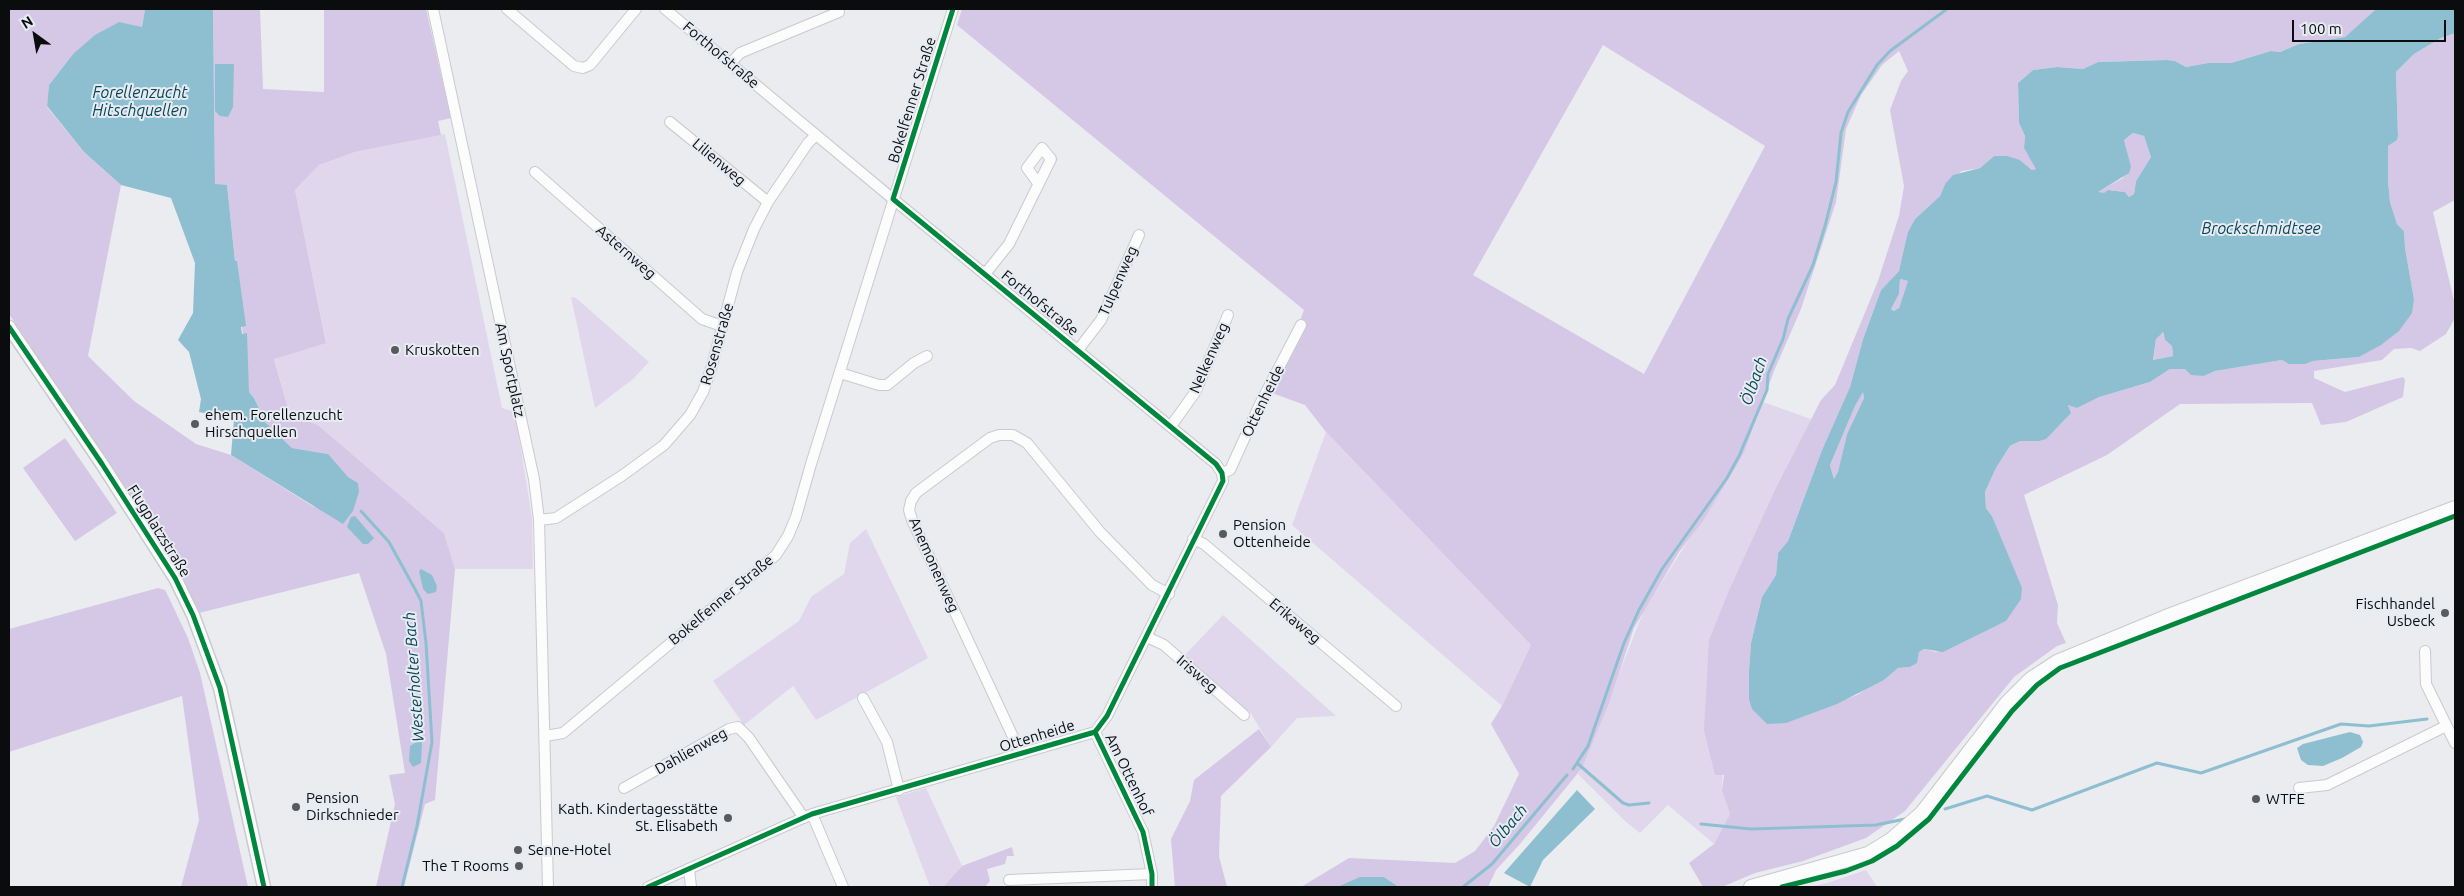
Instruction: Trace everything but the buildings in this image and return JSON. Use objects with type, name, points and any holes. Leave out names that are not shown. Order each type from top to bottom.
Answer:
[{"type":"main road","points":[[1759,886],[1868,854],[1892,840],[1922,813],[2007,703],[2031,679],[2057,662],[2170,615],[2455,508]]},
{"type":"street","name":"Am Sportplatz","points":[[433,9],[534,479],[539,520],[545,736]]},
{"type":"street","points":[[507,9],[574,66],[583,68],[590,64],[636,9]]},
{"type":"street","name":"Forthofstraße","points":[[665,9],[893,200],[1171,426]]},
{"type":"street","name":"Bokelfenner Straße","points":[[545,736],[563,733],[776,555],[788,536],[796,517],[953,9]]},
{"type":"street","points":[[731,63],[740,54],[839,12]]},
{"type":"street","name":"Lilienweg","points":[[670,122],[768,202]]},
{"type":"street","name":"Rosenstraße","points":[[539,520],[556,518],[623,475],[664,444],[690,415],[703,392],[738,272],[754,229],[768,202],[808,143],[816,135]]},
{"type":"street","name":"Asternweg","points":[[535,172],[702,318],[722,326]]},
{"type":"street","points":[[985,274],[1009,244],[1038,183]]},
{"type":"street","name":"Tulpenweg","points":[[1078,350],[1101,320],[1139,235]]},
{"type":"street","name":"Nelkenweg","points":[[1171,426],[1196,391],[1228,315]]},
{"type":"street","name":"Ottenheide","points":[[648,887],[808,816],[1095,732],[1107,716],[1169,594],[1193,540],[1223,482],[1222,473],[1230,470],[1260,404],[1301,325]]},
{"type":"street","name":"Flugplatzstraße","points":[[9,327],[102,464],[175,578],[193,615],[220,688],[264,887]]},
{"type":"street","points":[[840,374],[879,385],[887,385],[914,363],[927,356]]},
{"type":"street","points":[[1171,426],[1216,464],[1222,473]]},
{"type":"street","name":"Anemonenweg","points":[[1022,754],[912,520],[909,510],[911,501],[916,493],[990,438],[1000,435],[1014,435],[1027,443],[1100,532],[1152,585],[1169,594]]},
{"type":"street","name":"Erikaweg","points":[[1193,540],[1204,544],[1396,706]]},
{"type":"street","name":"Irisweg","points":[[1147,637],[1164,645],[1244,715]]},
{"type":"street","points":[[2425,651],[2426,684],[2455,743]]},
{"type":"street","points":[[862,698],[887,742],[899,790]]},
{"type":"street","points":[[2299,788],[2327,785],[2446,726]]},
{"type":"street","name":"Dahlienweg","points":[[624,788],[729,729],[738,727],[749,738],[808,816]]},
{"type":"street","name":"Am Ottenhof","points":[[1095,732],[1143,832],[1152,874],[1152,887]]},
{"type":"street","points":[[545,736],[545,832],[548,887]]},
{"type":"street","points":[[808,816],[843,887]]},
{"type":"street","points":[[689,869],[691,887]]},
{"type":"street","points":[[1009,880],[1152,874]]},
{"type":"shaded area","points":[[9,9],[145,9],[142,27],[73,54],[49,85],[47,107],[84,152],[121,185],[88,356],[134,401],[196,444],[231,455],[314,507],[328,454],[292,448],[266,423],[249,392],[227,185],[215,185],[213,9],[260,9],[263,89],[324,92],[324,9],[426,9],[451,118],[438,121],[441,135],[355,152],[319,165],[295,190],[326,343],[274,359],[290,415],[318,425],[444,533],[455,569],[435,800],[425,804],[404,887],[376,887],[395,804],[389,775],[405,773],[386,654],[359,573],[199,613],[180,573],[9,314]]},
{"type":"shaded area","points":[[962,9],[2376,9],[2345,37],[2299,44],[2280,52],[2271,51],[2231,63],[2208,63],[2186,67],[2175,61],[2167,60],[2098,62],[2083,69],[2057,67],[2033,70],[2018,83],[2019,123],[2025,136],[2024,148],[2037,169],[2032,170],[2020,160],[1994,156],[1980,168],[1962,171],[1945,184],[1940,196],[1915,219],[1899,271],[1881,290],[1863,339],[1850,387],[1822,450],[1788,541],[1778,553],[1776,575],[1762,597],[1751,643],[1749,671],[1820,709],[1857,695],[1873,684],[1884,680],[1898,668],[1910,667],[1916,663],[1919,652],[1924,649],[1936,652],[2006,621],[2007,554],[1992,516],[1986,508],[1985,492],[1996,468],[2010,446],[2020,441],[2029,441],[2059,425],[2070,413],[2068,404],[2077,408],[2098,397],[2150,382],[2170,369],[2185,369],[2204,376],[2215,371],[2282,360],[2290,364],[2304,364],[2313,361],[2359,357],[2387,340],[2414,299],[2404,231],[2397,224],[2390,202],[2388,181],[2388,146],[2397,140],[2398,136],[2396,72],[2414,54],[2441,38],[2455,33],[2455,200],[2433,212],[2455,305],[2455,318],[2446,334],[2420,351],[2411,348],[2394,349],[2382,360],[2314,371],[2314,378],[2345,392],[2403,377],[2405,380],[2403,397],[2346,422],[2321,425],[2312,403],[2180,404],[2107,455],[2024,495],[2058,605],[2057,623],[2066,643],[2057,646],[2014,677],[1905,811],[1866,838],[1803,861],[1755,873],[1722,887],[1703,887],[1689,863],[1714,844],[1730,814],[1722,791],[1724,775],[1715,775],[1704,730],[1709,640],[1730,588],[1776,488],[1821,400],[1835,385],[1878,281],[1899,216],[1904,186],[1890,110],[1901,81],[1908,71],[1899,51],[1882,65],[1861,95],[1846,129],[1836,202],[1801,309],[1774,371],[1744,453],[1703,521],[1679,552],[1634,628],[1609,703],[1582,768],[1520,844],[1496,870],[1488,887],[1399,887],[1384,877],[1361,877],[1337,887],[1301,887],[1349,858],[1455,863],[1475,851],[1494,826],[1519,774],[1491,724],[1502,706],[1531,645],[1326,432],[1305,405],[1272,393],[1304,310],[957,25]],"holes":[[[1603,45],[1765,146],[1644,374],[1473,275]]]},
{"type":"shaded area","points":[[2133,133],[2144,136],[2151,157],[2136,181],[2134,194],[2129,197],[2125,192],[2108,190],[2104,194],[2097,192],[2123,178],[2127,152],[2124,140]]},
{"type":"shaded area","name":"Kruskotten","points":[[445,134],[502,408],[515,412],[532,518],[533,569],[455,569],[444,533],[318,425],[290,415],[274,358],[326,342],[295,190],[319,165],[355,152]]},
{"type":"shaded area","points":[[1900,279],[1908,281],[1899,308],[1895,311],[1891,309],[1899,294]]},
{"type":"shaded area","points":[[571,297],[576,298],[649,362],[633,379],[595,408]]},
{"type":"shaded area","points":[[2162,331],[2165,340],[2172,346],[2173,356],[2153,360],[2156,339]]},
{"type":"shaded area","points":[[1863,391],[1864,398],[1847,434],[1838,473],[1834,479],[1830,465]]},
{"type":"shaded area","points":[[1763,402],[1811,419],[1730,588],[1722,791],[1730,814],[1714,844],[1668,805],[1640,833],[1626,822],[1578,774],[1644,610],[1744,453]]},
{"type":"shaded area","points":[[1326,432],[1531,645],[1502,706],[1292,525]]},
{"type":"shaded area","points":[[65,438],[117,513],[75,541],[23,468]]},
{"type":"shaded area","points":[[866,529],[928,658],[816,720],[793,686],[744,725],[713,681],[799,621],[811,597],[844,574],[850,543]]},
{"type":"shaded area","points":[[158,588],[165,590],[169,598],[188,638],[200,673],[248,887],[181,887],[199,820],[182,696],[9,752],[9,629]]},
{"type":"shaded area","points":[[1223,615],[1336,716],[1297,718],[1271,747],[1250,712],[1238,705],[1182,658]]},
{"type":"shaded area","points":[[1259,729],[1271,747],[1221,796],[1219,856],[1227,887],[1175,887],[1171,839],[1190,801],[1194,780]]},
{"type":"shaded area","points":[[926,788],[962,866],[943,887],[930,887],[896,797]]},
{"type":"shaded area","points":[[1012,847],[1014,856],[1007,856],[1005,864],[987,869],[990,881],[985,887],[943,887],[962,866]]},
{"type":"shaded area","points":[[1866,870],[1877,887],[1809,887],[1827,883]]},
{"type":"water","name":"Forellenzucht Hitschquellen","points":[[145,9],[213,9],[215,184],[227,185],[235,261],[237,261],[246,326],[241,327],[242,334],[247,333],[249,392],[266,423],[292,448],[328,454],[348,477],[358,483],[359,492],[353,511],[343,524],[231,455],[234,419],[199,412],[201,399],[189,352],[178,340],[193,313],[195,263],[171,198],[121,185],[84,152],[47,106],[49,85],[73,54],[95,35],[119,22],[142,27]]},
{"type":"water","name":"Brockschmidtsee","points":[[2376,9],[2455,9],[2455,33],[2441,38],[2414,54],[2396,72],[2398,136],[2397,140],[2388,146],[2388,181],[2390,202],[2397,224],[2404,231],[2414,299],[2412,313],[2399,331],[2381,345],[2359,357],[2313,361],[2305,364],[2289,364],[2282,360],[2215,371],[2204,376],[2191,375],[2185,369],[2170,369],[2150,382],[2099,397],[2077,408],[2068,405],[2071,413],[2046,439],[2020,441],[2010,446],[1996,468],[1985,492],[1986,508],[1992,516],[2022,588],[2021,599],[2006,621],[1943,652],[1924,649],[1919,652],[1917,663],[1910,667],[1898,668],[1884,680],[1837,704],[1786,723],[1767,724],[1752,709],[1749,699],[1749,671],[1751,643],[1762,597],[1776,575],[1778,553],[1788,541],[1822,450],[1850,387],[1863,339],[1881,290],[1899,271],[1908,232],[1915,219],[1940,196],[1945,184],[1953,175],[1980,168],[1994,156],[2007,156],[2020,160],[2032,170],[2036,169],[2024,148],[2025,136],[2019,123],[2018,83],[2033,70],[2057,67],[2083,69],[2098,62],[2167,60],[2175,61],[2186,67],[2208,63],[2231,63],[2271,51],[2280,52],[2299,44],[2345,37]],"holes":[[[2133,133],[2144,136],[2151,157],[2136,181],[2134,194],[2129,197],[2125,192],[2108,190],[2104,193],[2098,192],[2129,173],[2131,167],[2124,140]],[[1900,279],[1908,281],[1899,308],[1894,311],[1891,309],[1899,294]],[[2163,332],[2165,340],[2172,346],[2173,356],[2153,360],[2156,339]],[[1863,392],[1864,398],[1847,434],[1838,472],[1834,479],[1830,465],[1855,406]]]},
{"type":"water","points":[[215,64],[234,64],[233,107],[228,117],[220,116],[215,111]]},
{"type":"water","points":[[355,516],[374,538],[368,544],[363,544],[347,527],[351,517]]},
{"type":"water","points":[[421,569],[432,575],[437,586],[436,592],[428,594],[423,589],[419,571]]},
{"type":"water","points":[[2350,732],[2360,735],[2363,742],[2361,747],[2342,758],[2323,766],[2308,765],[2301,760],[2297,748],[2303,744]]},
{"type":"water","points":[[418,741],[422,743],[421,763],[413,767],[409,761],[410,746]]},
{"type":"water","points":[[1577,790],[1595,809],[1543,860],[1530,887],[1504,873]]},
{"type":"water","points":[[1360,877],[1384,877],[1399,887],[1337,887]]},
{"type":"waterway","name":"Ölbach","points":[[1573,769],[1588,746],[1624,643],[1639,610],[1662,569],[1727,478],[1739,456],[1767,390],[1768,374],[1783,339],[1788,319],[1813,265],[1825,226],[1836,182],[1841,133],[1848,112],[1877,65],[1890,51],[1947,9]]},
{"type":"waterway","name":"Westerholter Bach","points":[[361,511],[389,542],[421,601],[426,643],[432,742],[417,826],[402,887]]},
{"type":"waterway","points":[[1945,809],[1987,796],[2032,810],[2157,763],[2201,773],[2341,724],[2369,726],[2427,719]]},
{"type":"waterway","points":[[1577,763],[1623,803],[1629,805],[1649,803]]},
{"type":"waterway","name":"Ölbach","points":[[1463,887],[1492,864],[1567,775]]},
{"type":"waterway","points":[[1701,824],[1751,829],[1876,825],[1905,819]]},
{"type":"cycle path","points":[[648,887],[812,814],[1095,732],[1107,716],[1223,481],[1222,473],[1216,464],[893,199],[953,9]]},
{"type":"cycle path","points":[[9,327],[102,464],[175,578],[193,615],[220,688],[264,887]]},
{"type":"cycle path","points":[[1782,887],[1846,871],[1872,861],[1897,846],[1929,819],[2012,711],[2037,685],[2060,668],[2455,516]]},
{"type":"cycle path","points":[[1095,732],[1143,832],[1152,874],[1152,887]]},
{"type":"place","name":"Kruskotten","points":[[395,350]]},
{"type":"place","name":"ehem. Forellenzucht Hirschquellen","points":[[195,424]]},
{"type":"place","name":"Pension Ottenheide","points":[[1223,534]]},
{"type":"place","name":"Fischhandel Usbeck","points":[[2445,613]]},
{"type":"place","name":"WTFE","points":[[2256,799]]},
{"type":"place","name":"Pension Dirkschnieder","points":[[296,807]]},
{"type":"place","name":"Kath. Kindertagesstätte St. Elisabeth","points":[[728,818]]},
{"type":"place","name":"Senne-Hotel","points":[[518,850]]},
{"type":"place","name":"The T Rooms","points":[[519,866]]}]
